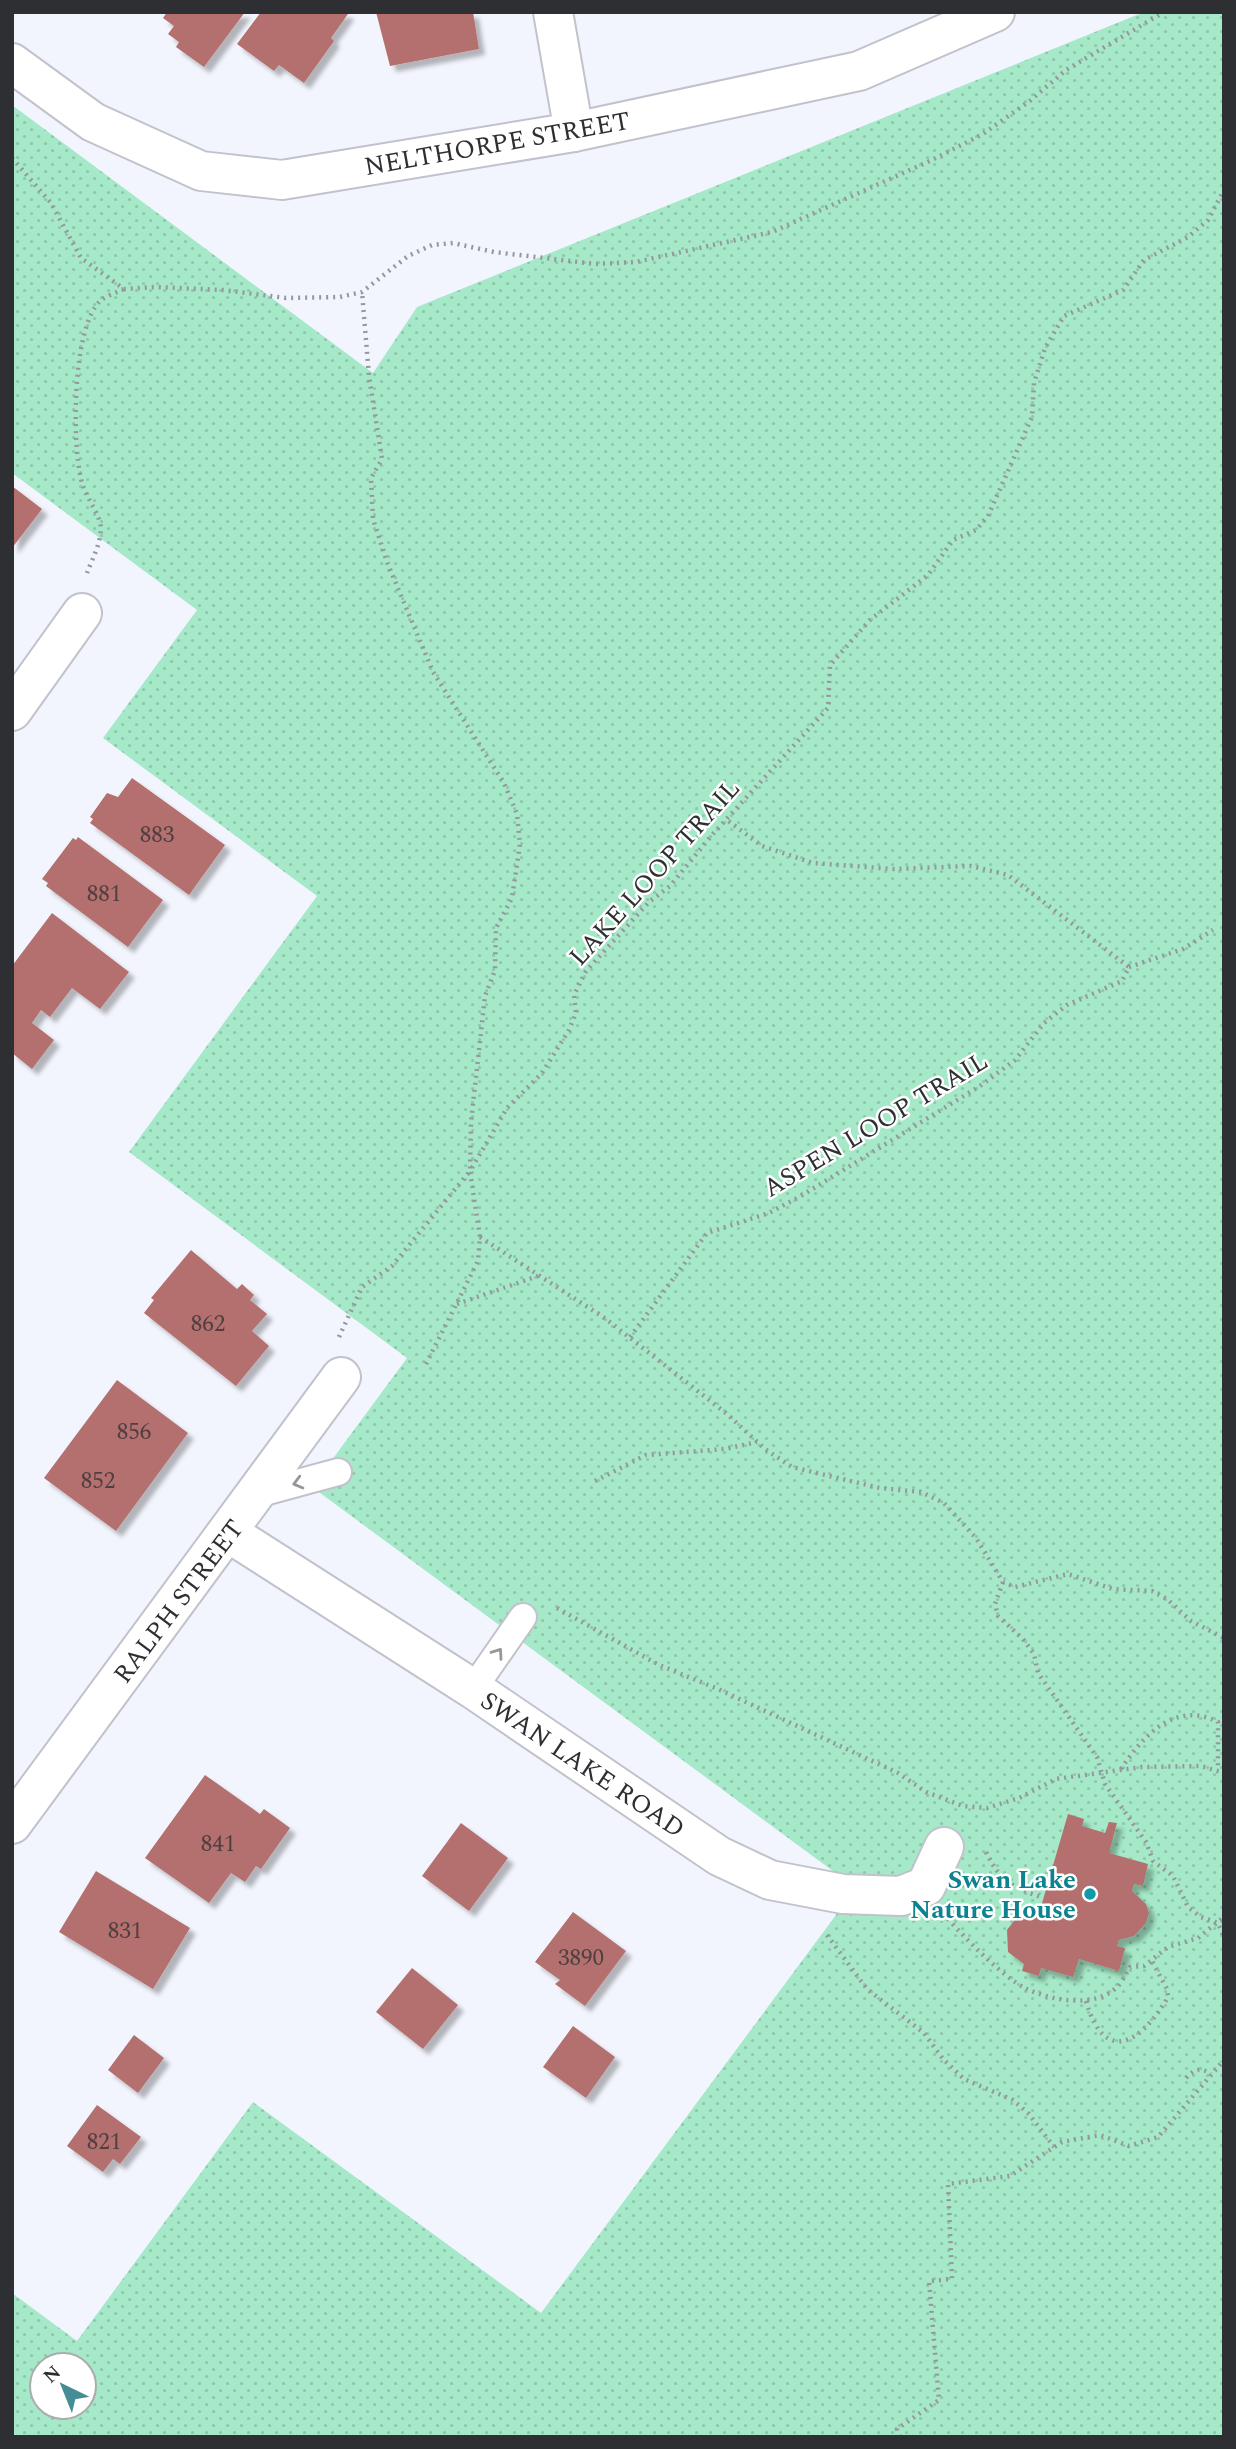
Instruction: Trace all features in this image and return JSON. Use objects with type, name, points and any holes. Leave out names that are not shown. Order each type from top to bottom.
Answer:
[{"type":"street","points":[[553,12],[574,132]]},
{"type":"street","name":"NELTHORPE STREET","points":[[12,63],[93,122],[201,171],[282,180],[574,132],[859,71],[995,12]]},
{"type":"street","points":[[12,711],[82,613]]},
{"type":"street","name":"RALPH STREET","points":[[12,1824],[229,1533],[341,1377]]},
{"type":"street","name":"SWAN LAKE ROAD","points":[[229,1533],[473,1689],[719,1856],[770,1880],[843,1894],[901,1896],[926,1886]]},
{"type":"street","points":[[926,1886],[944,1847]]},
{"type":"lane","points":[[257,1494],[338,1472]]},
{"type":"lane","points":[[473,1689],[523,1617]]},
{"type":"path","points":[[82,613],[84,580],[99,541],[100,523],[87,500],[76,442],[80,359],[89,325],[100,301],[124,289],[155,286],[318,299],[362,292],[408,256],[432,245],[453,243],[494,252],[595,264],[677,255],[772,232],[983,134],[1031,100],[1066,70],[1164,12]]},
{"type":"path","points":[[12,158],[51,203],[81,258],[124,289]]},
{"type":"path","name":"LAKE LOOP TRAIL","points":[[341,1377],[336,1347],[346,1318],[362,1287],[392,1266],[470,1171],[507,1108],[542,1073],[569,1030],[576,1013],[574,995],[586,971],[649,902],[670,886],[828,708],[830,665],[870,620],[928,575],[953,540],[976,530],[988,516],[1032,418],[1034,383],[1045,348],[1064,316],[1123,290],[1144,260],[1188,237],[1208,220],[1224,190]]},
{"type":"path","points":[[362,292],[369,376],[382,459],[371,478],[373,519],[391,574],[433,672],[504,783],[518,824],[520,844],[518,872],[512,898],[496,928],[495,970],[485,996],[470,1145],[470,1171],[480,1237],[478,1261],[426,1364]]},
{"type":"path","points":[[727,820],[762,846],[813,863],[893,869],[971,866],[1008,874],[1129,967],[1183,949],[1213,930]]},
{"type":"path","name":"ASPEN LOOP TRAIL","points":[[630,1337],[707,1233],[769,1213],[980,1086],[1015,1060],[1044,1023],[1067,1005],[1122,981],[1129,967]]},
{"type":"path","points":[[480,1237],[630,1337],[792,1467],[812,1474],[880,1488],[921,1492],[944,1503],[976,1538],[1003,1582],[1015,1587],[1068,1574],[1114,1588],[1152,1591],[1167,1599],[1191,1620],[1224,1638]]},
{"type":"path","points":[[457,1304],[539,1276]]},
{"type":"path","points":[[595,1481],[646,1455],[725,1449],[758,1442]]},
{"type":"path","points":[[1003,1582],[995,1604],[998,1616],[1023,1639],[1034,1654],[1038,1674],[1097,1757],[1105,1784],[1146,1842],[1153,1861],[1173,1876],[1188,1907],[1201,1917],[1217,1923],[1224,1937]]},
{"type":"path","points":[[547,1602],[659,1665],[718,1689],[898,1773],[926,1792],[975,1807],[987,1808],[1019,1798],[1056,1779],[1120,1770],[1171,1764],[1224,1773]]},
{"type":"path","points":[[1120,1770],[1138,1744],[1155,1727],[1168,1720],[1205,1715],[1219,1722],[1218,1770]]},
{"type":"path","points":[[975,1807],[977,1819]]},
{"type":"path","points":[[982,1844],[993,1867],[1013,1888],[1044,1898]]},
{"type":"path","points":[[801,1886],[807,1912],[867,1989],[923,2034],[964,2079],[1013,2100],[1029,2114],[1054,2147]]},
{"type":"path","points":[[926,1886],[948,1920],[1009,1977],[1026,1988],[1050,1996],[1086,2001],[1102,1997],[1118,1986],[1130,1967],[1152,1961],[1158,1952],[1186,1944],[1224,1917]]},
{"type":"path","points":[[1086,2001],[1097,2031],[1108,2040],[1120,2043],[1132,2038],[1152,2020],[1168,1997],[1167,1989],[1152,1961]]},
{"type":"path","points":[[900,2437],[897,2429],[939,2400],[929,2281],[952,2279],[948,2184],[1010,2176],[1062,2142],[1100,2135],[1129,2146],[1157,2137],[1224,2060]]},
{"type":"path","points":[[1186,2078],[1195,2070],[1202,2069],[1211,2074]]},
{"type":"green space","points":[[1144,12],[1224,12],[1224,2437],[12,2437],[12,2293],[77,2341],[253,2102],[541,2313],[856,1888],[312,1487],[407,1358],[129,1152],[317,896],[103,738],[197,610],[12,473],[12,105],[373,373],[417,307]]},
{"type":"building","points":[[167,12],[245,12],[204,67],[176,47],[179,42],[168,34],[174,26],[163,18]]},
{"type":"building","points":[[261,12],[348,14],[331,38],[334,41],[304,83],[279,65],[274,71],[237,44]]},
{"type":"building","points":[[376,12],[473,12],[479,49],[390,66]]},
{"type":"building","points":[[12,486],[42,509],[12,548]]},
{"type":"building","points":[[132,778],[225,845],[189,895],[90,823],[93,819],[90,817],[107,793],[118,797]]},
{"type":"building","points":[[78,837],[163,900],[128,947],[46,886],[48,883],[42,879],[73,838],[76,840]]},
{"type":"building","points":[[52,913],[129,972],[100,1009],[72,988],[50,1017],[41,1010],[32,1023],[54,1040],[32,1069],[12,1053],[12,966]]},
{"type":"building","points":[[191,1250],[237,1289],[242,1284],[254,1295],[250,1300],[267,1314],[252,1331],[269,1346],[236,1386],[144,1313],[154,1300],[151,1298]]},
{"type":"building","points":[[117,1380],[188,1433],[116,1531],[44,1478]]},
{"type":"building","points":[[205,1775],[260,1814],[264,1809],[290,1828],[261,1869],[256,1866],[245,1882],[231,1873],[209,1903],[145,1858]]},
{"type":"building","name":"Swan Lake Nature House","points":[[1068,1814],[1084,1819],[1082,1826],[1105,1833],[1109,1822],[1117,1823],[1109,1853],[1148,1864],[1143,1886],[1134,1884],[1132,1891],[1146,1904],[1149,1913],[1146,1923],[1134,1936],[1119,1940],[1117,1946],[1125,1948],[1119,1971],[1079,1959],[1073,1977],[1041,1968],[1039,1976],[1022,1971],[1024,1964],[1008,1952],[1007,1930],[1020,1913],[1040,1910]]},
{"type":"building","points":[[461,1823],[508,1858],[469,1911],[422,1876]]},
{"type":"building","points":[[96,1871],[190,1928],[153,1989],[59,1932]]},
{"type":"building","points":[[573,1912],[626,1951],[585,2006],[555,1984],[560,1980],[535,1962]]},
{"type":"building","points":[[412,1968],[458,2005],[423,2049],[376,2012]]},
{"type":"building","points":[[573,2026],[615,2057],[586,2098],[543,2067]]},
{"type":"building","points":[[134,2035],[164,2058],[138,2093],[108,2070]]},
{"type":"building","points":[[97,2105],[141,2137],[120,2164],[113,2159],[103,2172],[67,2146]]},
{"type":"place","name":"Swan Lake Nature House","points":[[1090,1894]]}]
